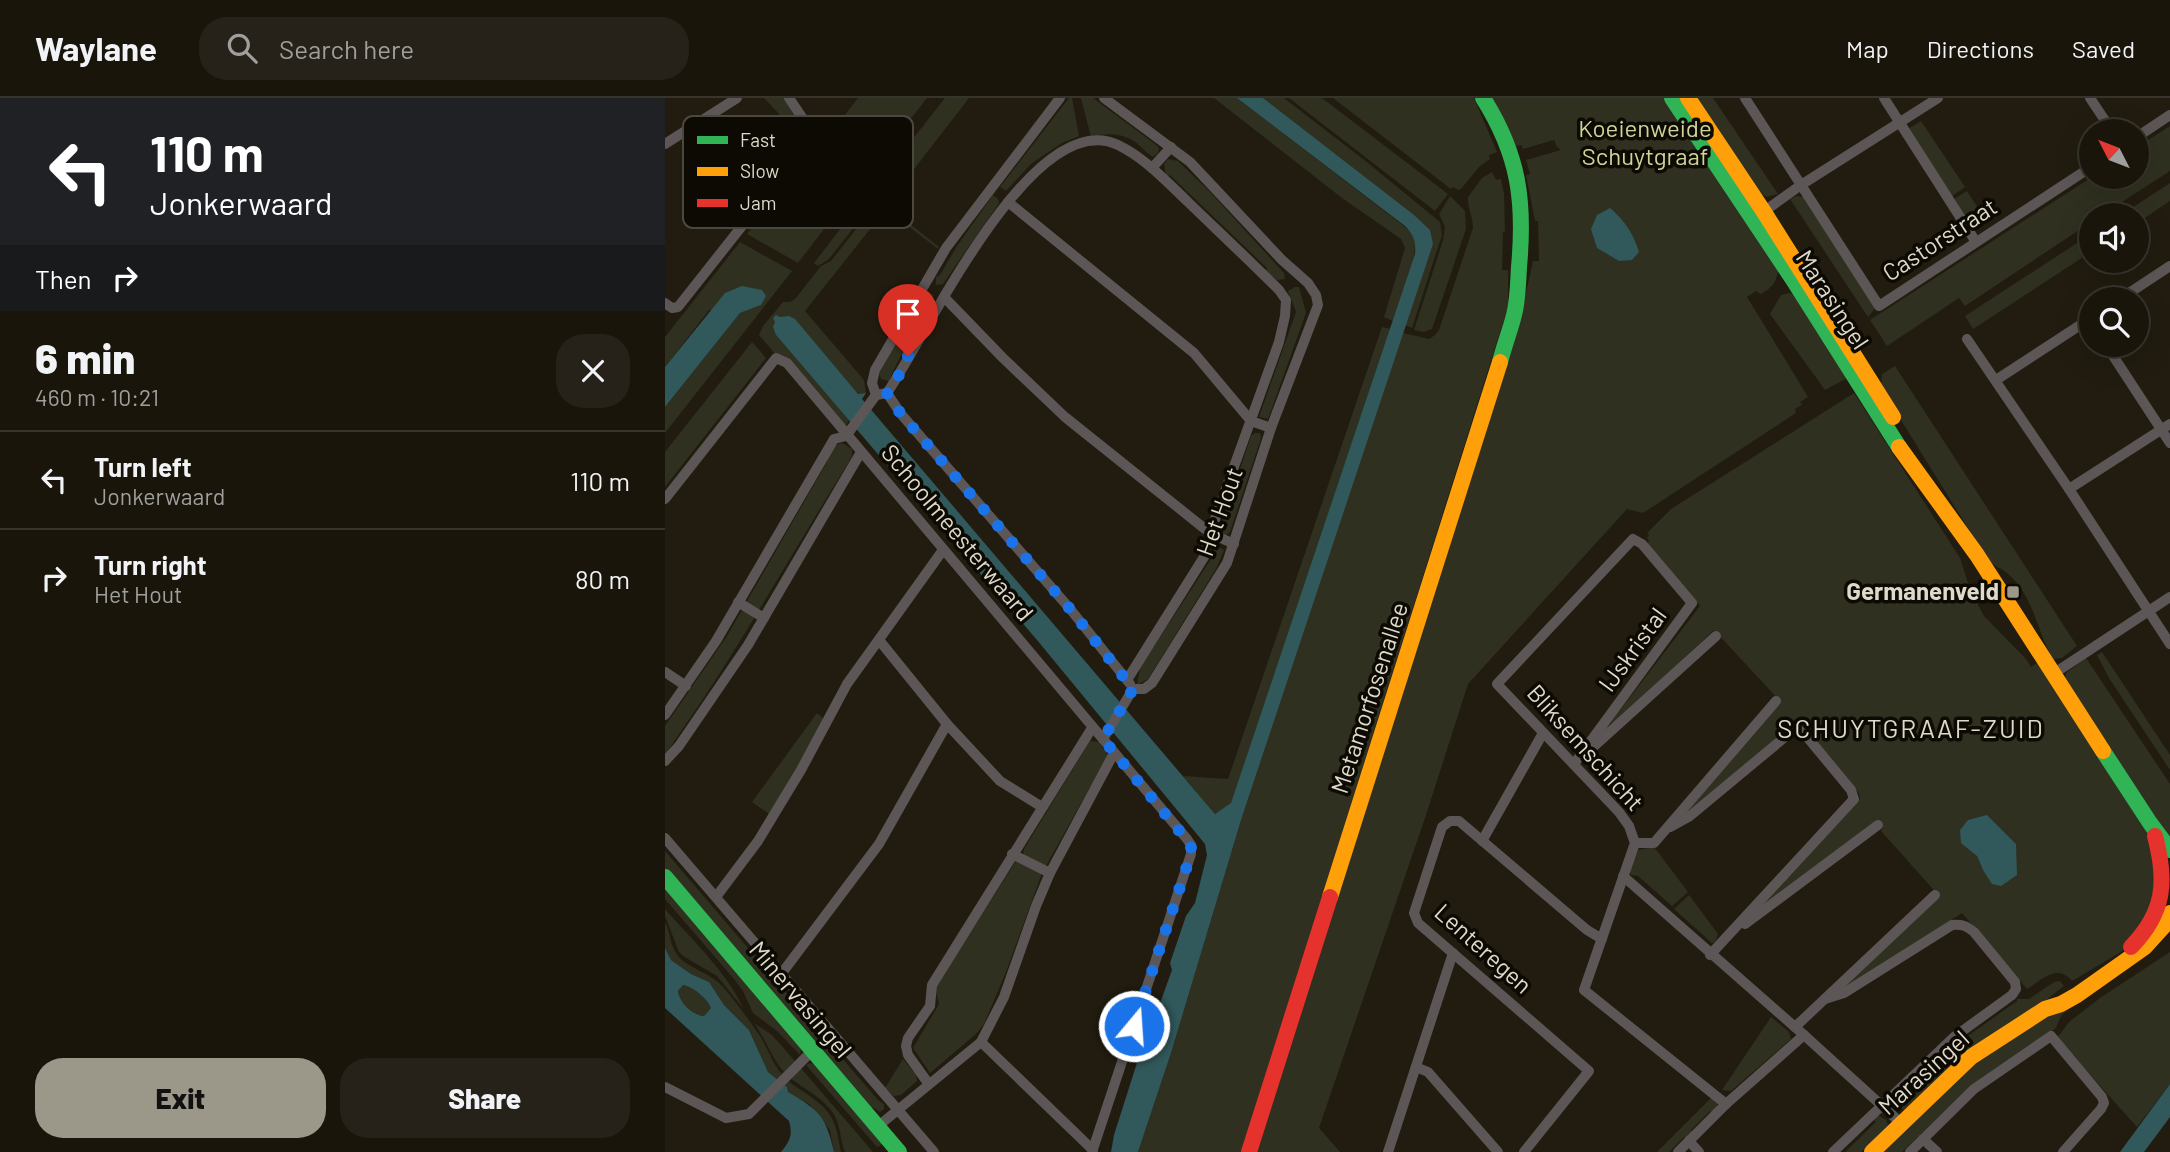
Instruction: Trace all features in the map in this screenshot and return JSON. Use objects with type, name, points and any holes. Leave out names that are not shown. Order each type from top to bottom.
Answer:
[{"type":"street","points":[[709,116],[737,98]]},
{"type":"street","points":[[789,98],[801,116]]},
{"type":"street","points":[[1061,98],[939,259],[876,370],[872,383],[878,396],[901,414],[1071,610],[1130,684]]},
{"type":"street","name":"Het Hout","points":[[1104,98],[1171,147],[1209,181],[1308,283],[1316,295],[1318,306],[1271,428],[1227,564],[1152,683],[1144,689],[1130,684]]},
{"type":"street","name":"Metamorfosenallee","points":[[1249,1152],[1515,313],[1521,254],[1504,162],[1482,98]]},
{"type":"street","name":"Marasingel","points":[[1672,98],[1758,216],[1919,458],[1956,525],[2170,850]]},
{"type":"street","name":"Marasingel","points":[[1688,98],[1758,216]]},
{"type":"street","name":"Castorstraat","points":[[1745,98],[1879,306],[2079,175]]},
{"type":"street","points":[[1884,98],[1976,242]]},
{"type":"street","points":[[1758,216],[1801,185],[1938,98]]},
{"type":"street","points":[[2090,98],[2104,119]]},
{"type":"street","points":[[2149,129],[2170,115]]},
{"type":"street","points":[[665,144],[683,132]]},
{"type":"street","points":[[665,715],[738,603],[834,439],[848,433],[878,396],[897,379],[944,297],[1008,202],[1043,165],[1063,150],[1086,140],[1116,144],[1152,168],[1279,290],[1297,274]]},
{"type":"street","points":[[1152,168],[1171,147]]},
{"type":"street","points":[[1008,202],[1194,353],[1251,421],[1271,428]]},
{"type":"street","points":[[665,303],[672,308],[678,307],[740,228]]},
{"type":"street","points":[[2138,287],[2170,266]]},
{"type":"street","name":"Het Hout","points":[[1105,735],[1124,703],[1130,684],[1204,557],[1210,533],[1279,342],[1286,300],[1279,290]]},
{"type":"street","points":[[944,297],[1065,417],[1210,533],[1234,544]]},
{"type":"street","points":[[1996,380],[2079,327]]},
{"type":"street","points":[[1967,339],[2170,644]]},
{"type":"street","points":[[2115,357],[2166,426],[2170,443]]},
{"type":"street","name":"Schoolmeesterwaard","points":[[665,499],[776,358],[787,363],[1092,728],[1105,735],[1114,753],[1191,845],[1191,854],[1093,1151]]},
{"type":"street","points":[[2069,489],[2166,426]]},
{"type":"street","points":[[665,761],[705,709],[764,618],[861,452]]},
{"type":"street","name":"IJskristal","points":[[1497,684],[1633,538],[1642,544],[1692,603],[1574,764]]},
{"type":"street","points":[[716,897],[758,841],[801,770],[847,684],[943,550]]},
{"type":"street","points":[[2053,674],[2170,597]]},
{"type":"street","points":[[738,603],[764,618]]},
{"type":"street","name":"IJskristal","points":[[1574,764],[1716,636]]},
{"type":"street","points":[[879,640],[947,724],[1000,781],[1042,807]]},
{"type":"street","points":[[665,672],[686,686]]},
{"type":"street","name":"Bliksemschicht","points":[[1497,684],[1624,819],[1635,843],[1584,990],[1726,1104]]},
{"type":"street","points":[[1635,843],[1654,844],[1776,701]]},
{"type":"street","points":[[782,973],[881,842],[947,724]]},
{"type":"street","points":[[928,1083],[908,1055],[905,1046],[930,1006],[932,985],[1092,728]]},
{"type":"street","points":[[1670,827],[1690,816],[1791,732],[1797,730],[1803,732],[1851,790],[1854,799],[1710,955]]},
{"type":"street","points":[[1482,841],[1543,733]]},
{"type":"street","points":[[877,1127],[981,1042],[1004,997],[1050,873],[1114,753]]},
{"type":"street","name":"Lenteregen","points":[[1524,1152],[1589,1071],[1418,923],[1414,913],[1443,827],[1450,821],[1459,821],[1587,930],[1602,939]]},
{"type":"street","name":"Marasingel","points":[[2045,1009],[2057,995],[2106,965],[2138,941],[2166,897],[2162,863],[2150,823]]},
{"type":"street","points":[[1730,934],[1878,825]]},
{"type":"street","points":[[665,838],[934,1152]]},
{"type":"street","points":[[1012,854],[1050,873]]},
{"type":"street","points":[[1623,876],[1902,1124]]},
{"type":"street","name":"Minervasingel","points":[[665,877],[899,1152]]},
{"type":"street","points":[[1795,1027],[1935,895]]},
{"type":"street","name":"Marasingel","points":[[1872,1152],[1971,1057],[2045,1009],[2077,995],[2145,947],[2164,926],[2170,913]]},
{"type":"street","points":[[1825,999],[1844,993],[1952,925],[1967,926],[1974,932],[2015,982],[2016,989],[2012,995],[1954,1037],[1833,1152]]},
{"type":"street","points":[[1388,1152],[1454,953]]},
{"type":"street","points":[[1678,1152],[1726,1104],[1804,1035]]},
{"type":"street","points":[[1910,1152],[1974,1089],[2051,1036],[2102,1097],[2104,1103],[2063,1152]]},
{"type":"street","points":[[981,1042],[1093,1151]]},
{"type":"street","points":[[665,1087],[726,1118],[750,1114],[813,1050]]},
{"type":"street","points":[[1416,1067],[1428,1072],[1498,1152]]},
{"type":"street","points":[[1923,1139],[1937,1152]]},
{"type":"street","points":[[1689,1142],[1699,1152]]},
{"type":"green space","points":[[764,98],[786,98],[797,116],[781,116]]},
{"type":"green space","points":[[858,98],[927,98],[913,116],[844,116]]},
{"type":"green space","points":[[945,98],[969,98],[913,171],[913,139]]},
{"type":"green space","points":[[1069,98],[1072,98],[1079,136],[1062,143],[1032,163],[1006,191],[1000,187]]},
{"type":"green space","points":[[1081,98],[1093,98],[1155,144],[1159,148],[1158,153],[1153,157],[1133,141],[1120,135],[1091,137]]},
{"type":"green space","points":[[1214,98],[1237,98],[1413,233],[1415,243],[1412,265],[1393,321],[1384,317],[1405,248],[1401,239],[1342,198]]},
{"type":"green space","points":[[1263,98],[1284,98],[1440,222],[1442,235],[1412,328],[1405,325],[1433,244]]},
{"type":"green space","points":[[1289,98],[1322,98],[1448,194],[1435,211]]},
{"type":"green space","points":[[1333,98],[1474,98],[1497,152],[1489,155],[1490,159],[1479,167],[1461,189],[1451,189]]},
{"type":"green space","name":"Koeienweide Schuytgraaf","points":[[1490,98],[1670,98],[1779,265],[1776,279],[1769,288],[1761,294],[1756,291],[1747,297],[1808,397],[1800,402],[1802,405],[1795,409],[1796,413],[1643,513],[1627,509],[1468,684],[1319,1128],[1340,1152],[1256,1152],[1521,315],[1533,261],[1539,261],[1538,221],[1535,221],[1526,175],[1530,174],[1526,160],[1561,150],[1554,140],[1523,149],[1521,145],[1513,147]]},
{"type":"green space","points":[[1693,98],[1713,98],[1778,194],[1766,197],[1750,185]]},
{"type":"green space","points":[[1921,121],[1965,187],[1952,196],[1908,129]]},
{"type":"green space","points":[[2170,126],[2170,171],[2149,185],[2149,139]]},
{"type":"green space","points":[[1168,159],[1178,161],[1211,193],[1284,273],[1285,279],[1277,280],[1266,271],[1267,268],[1171,176],[1166,175],[1164,164]]},
{"type":"green space","points":[[1492,172],[1496,180],[1501,179],[1504,194],[1502,270],[1508,270],[1508,307],[1241,1152],[1138,1152],[1171,1053],[1242,817],[1403,333],[1429,339],[1439,330],[1473,228],[1468,197],[1482,178]]},
{"type":"green space","points":[[2170,183],[2170,201],[2149,215],[2149,203],[2139,203]]},
{"type":"green space","points":[[2079,185],[2079,189],[2142,189],[2121,203],[2079,203],[2079,230],[1965,306],[1959,298],[1887,346],[1870,320]]},
{"type":"green space","points":[[1967,191],[1987,222],[1974,231],[1954,199]]},
{"type":"green space","points":[[993,195],[999,203],[943,284],[936,285],[936,277],[940,275]]},
{"type":"green space","points":[[1450,196],[1465,211],[1466,229],[1432,329],[1424,332],[1414,330],[1443,240],[1445,227],[1439,214]]},
{"type":"green space","points":[[1804,197],[1876,307],[1868,317],[1790,199]]},
{"type":"green space","points":[[913,226],[939,247],[938,249],[911,228]]},
{"type":"green space","points":[[752,228],[824,229],[798,263],[747,234]]},
{"type":"green space","points":[[841,228],[853,228],[829,259],[818,266],[814,263]]},
{"type":"green space","points":[[857,228],[871,228],[805,311],[864,380],[866,393],[859,394],[775,322],[776,335],[849,420],[846,426],[759,335],[783,302],[795,299],[821,266],[831,261]]},
{"type":"green space","points":[[740,242],[792,271],[665,433],[665,407],[740,313],[761,305],[709,310],[665,367],[665,337]]},
{"type":"green space","points":[[2079,242],[2079,260],[1973,329],[1965,316]]},
{"type":"green space","points":[[1299,287],[1306,313],[1268,419],[1259,417],[1296,312],[1288,291]]},
{"type":"green space","points":[[927,291],[934,295],[889,381],[881,379],[879,374],[885,362]]},
{"type":"green space","points":[[1790,293],[1800,298],[1849,377],[1825,390],[1770,314],[1781,295]]},
{"type":"green space","points":[[1382,327],[1391,329],[1231,804],[1215,814],[1183,776],[1228,779]]},
{"type":"green space","points":[[752,342],[766,358],[665,487],[665,452]]},
{"type":"green space","points":[[1895,366],[2077,646],[2062,658],[2053,659],[2024,593],[2006,572],[1989,562],[1881,388],[1882,374]]},
{"type":"green space","points":[[1854,393],[1960,558],[1971,592],[1984,616],[2031,667],[2037,663],[2146,829],[2157,859],[2151,913],[2121,952],[2072,981],[2061,973],[2055,973],[2027,989],[1962,913],[1848,987],[1845,986],[1940,897],[1881,831],[1883,828],[1877,820],[1760,907],[1860,799],[1859,793],[1799,721],[1688,811],[1781,702],[1714,630],[1614,724],[1611,722],[1700,606],[1647,544],[1647,533],[1671,509]],"holes":[[[1987,815],[2016,844],[1983,870],[1977,856]]]},
{"type":"green space","points":[[1260,433],[1261,438],[1230,532],[1225,536],[1220,529],[1251,436]]},
{"type":"green space","points":[[842,443],[852,449],[847,465],[722,669],[665,755],[665,726],[727,636],[827,462],[830,452]]},
{"type":"green space","points":[[1215,545],[1224,550],[1216,569],[1148,679],[1137,685],[1140,668],[1211,559]]},
{"type":"green space","points":[[2102,652],[2170,755],[2170,770],[2109,678],[2097,655]]},
{"type":"green space","points":[[2086,658],[2170,784],[2170,840],[2065,680],[2066,673]]},
{"type":"green space","points":[[817,713],[824,719],[772,816],[752,802]]},
{"type":"green space","points":[[1090,741],[1099,742],[1108,755],[1046,866],[1023,856],[1024,849]]},
{"type":"green space","points":[[1654,847],[1688,892],[1672,906],[1638,876],[1631,875],[1638,850]]},
{"type":"green space","points":[[665,851],[884,1104],[884,1109],[880,1112],[870,1108],[665,869]]},
{"type":"green space","points":[[1016,861],[1041,873],[1041,876],[1006,972],[984,1024],[930,1073],[913,1048],[939,1004],[935,988]]},
{"type":"green space","points":[[665,887],[799,1042],[800,1055],[777,1031],[753,1013],[734,979],[665,899]]},
{"type":"green space","points":[[1689,895],[1718,934],[1715,942],[1712,943],[1674,909]]},
{"type":"green space","points":[[665,909],[718,969],[743,1008],[717,976],[679,952],[665,916]]},
{"type":"green space","points":[[665,922],[680,958],[719,983],[760,1036],[782,1074],[777,1079],[768,1072],[749,1030],[724,1005],[709,982],[671,960],[665,948]]},
{"type":"green space","points":[[2170,952],[2170,1084],[2137,1127],[2057,1038],[2069,1022],[2100,998]]},
{"type":"green space","points":[[2060,981],[2064,986],[1906,1110],[1899,1109],[1894,1104],[1897,1095],[1901,1098],[1958,1043],[2017,999],[2029,999],[2054,982]]},
{"type":"green space","points":[[683,985],[695,990],[709,1004],[711,1008],[704,1016],[691,1011],[684,1004],[678,991]]},
{"type":"green space","points":[[2072,1005],[2061,1016],[2056,1028],[1971,1086],[1902,1152],[1878,1152],[1969,1067],[2048,1014]]},
{"type":"green space","points":[[1771,1017],[1789,1032],[1791,1039],[1731,1091],[1722,1090]]},
{"type":"green space","points":[[754,1023],[772,1035],[795,1061],[784,1072],[776,1061]]},
{"type":"green space","points":[[903,1059],[916,1075],[917,1081],[901,1095],[894,1096],[885,1088]]},
{"type":"green space","points":[[811,1063],[883,1142],[880,1146],[877,1147],[806,1065]]},
{"type":"green space","points":[[800,1067],[873,1152],[845,1152],[838,1124],[830,1109],[790,1078]]},
{"type":"green space","points":[[787,1080],[814,1099],[831,1116],[841,1152],[834,1152],[830,1130],[810,1105],[787,1092],[784,1083]]},
{"type":"green space","points":[[1712,1097],[1717,1102],[1717,1108],[1713,1113],[1710,1111],[1691,1130],[1693,1133],[1687,1139],[1684,1137],[1669,1152],[1657,1152]]},
{"type":"green space","points":[[1878,1115],[1886,1120],[1888,1125],[1885,1129],[1861,1152],[1845,1152],[1876,1122],[1873,1119]]},
{"type":"water","points":[[1237,98],[1263,98],[1414,215],[1430,230],[1433,244],[1242,817],[1171,1053],[1138,1152],[1111,1152],[1142,1047],[1172,970],[1170,963],[1186,916],[1195,903],[1207,855],[1205,844],[1037,640],[776,335],[773,318],[776,315],[795,319],[858,394],[866,393],[862,399],[1215,814],[1231,803],[1415,254],[1415,242],[1405,226]]},
{"type":"water","points":[[1610,208],[1634,239],[1639,252],[1632,260],[1619,261],[1597,248],[1591,229],[1597,215]]},
{"type":"water","points":[[742,286],[762,290],[766,296],[761,305],[740,313],[665,407],[665,367],[725,293]]},
{"type":"water","points":[[1987,815],[2016,844],[2017,875],[2001,886],[1992,884],[1977,856],[1961,843],[1960,830],[1968,820]]},
{"type":"water","points":[[665,948],[671,960],[709,982],[724,1005],[749,1030],[768,1072],[787,1087],[788,1092],[820,1115],[828,1130],[834,1152],[781,1152],[790,1138],[789,1121],[665,1008]],"holes":[[[683,985],[707,1001],[711,1008],[704,1016],[691,1011],[681,1000],[678,991]]]},
{"type":"water","points":[[2170,1084],[2170,1117],[2144,1152],[2120,1152]]},
{"type":"traffic: fast","points":[[1483,98],[1505,139],[1517,179],[1520,200],[1521,243],[1517,297],[1500,362]]},
{"type":"traffic: fast","points":[[1672,98],[1792,278],[1899,447]]},
{"type":"traffic: fast","points":[[2103,751],[2170,850]]},
{"type":"traffic: fast","points":[[665,877],[899,1152]]},
{"type":"traffic: slow","points":[[1688,98],[1764,212],[1893,417]]},
{"type":"traffic: slow","points":[[1330,897],[1500,362]]},
{"type":"traffic: slow","points":[[1899,447],[1977,555],[2103,751]]},
{"type":"traffic: slow","points":[[1872,1152],[1971,1057],[2045,1009],[2077,995],[2145,947],[2164,926],[2170,913]]},
{"type":"traffic: jam","points":[[2131,947],[2151,921],[2160,895],[2161,867],[2155,836]]},
{"type":"traffic: jam","points":[[1249,1152],[1330,897]]},
{"type":"place","name":"Germanenveld","points":[[2013,592]]},
{"type":"district","name":"SCHUYTGRAAF-ZUID","points":[[1911,729]]},
{"type":"route","points":[[908,356],[887,393],[901,414],[1071,610],[1127,680],[1133,689],[1103,739],[1191,845],[1191,854],[1134,1026]]}]
